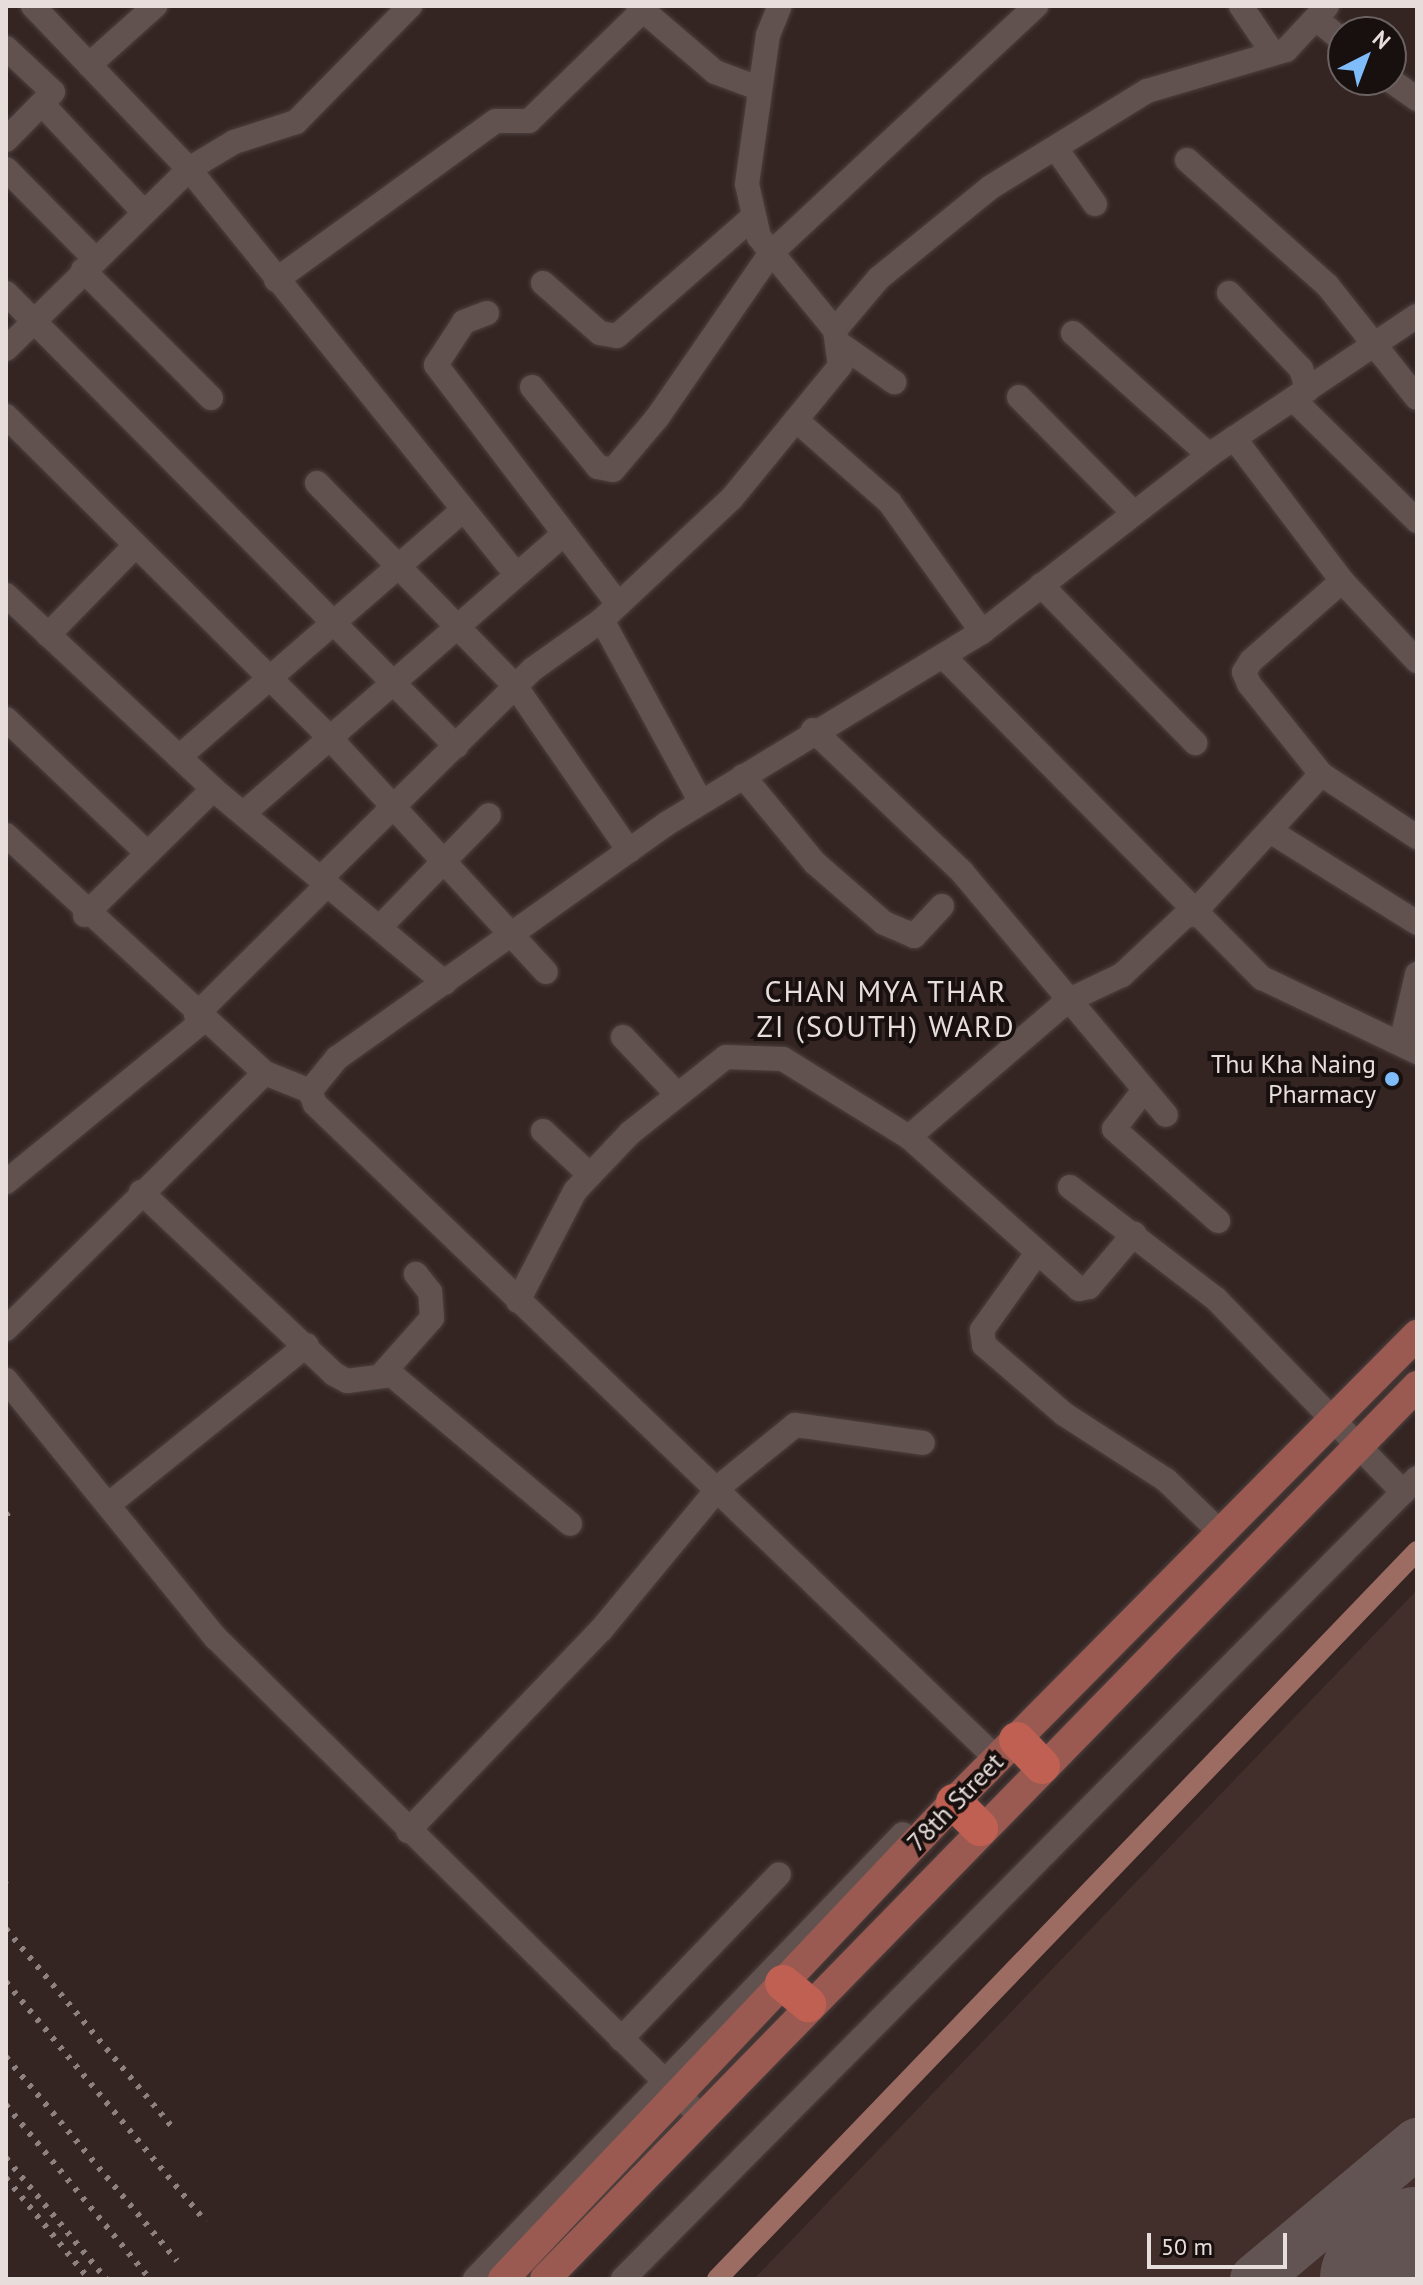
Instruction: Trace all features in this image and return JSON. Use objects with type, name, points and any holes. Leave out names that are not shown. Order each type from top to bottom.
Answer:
[{"type":"highway","points":[[1000,1749],[1042,1766]]},
{"type":"highway","points":[[954,1802],[980,1828]]},
{"type":"main road","name":"78th Street","points":[[545,2279],[700,2116],[795,1993],[1000,1749],[1417,1335]]},
{"type":"main road","name":"78th Street","points":[[503,2279],[671,2087],[795,1993],[980,1828],[1417,1386]]},
{"type":"street","points":[[33,6],[189,169],[515,573]]},
{"type":"street","points":[[89,65],[155,6]]},
{"type":"street","points":[[6,349],[88,264],[189,169],[234,142],[296,122],[410,6]]},
{"type":"street","points":[[780,6],[758,88],[747,184],[754,216],[770,254],[836,336],[894,382]]},
{"type":"street","points":[[532,387],[607,473],[657,418],[770,254],[1036,6]]},
{"type":"street","points":[[1241,6],[1270,49]]},
{"type":"street","points":[[276,280],[496,121],[529,121],[640,8],[715,72],[758,88]]},
{"type":"street","points":[[6,1182],[199,1018],[324,882],[390,804],[456,746],[516,687],[610,612],[732,498],[840,366],[836,336],[879,278],[947,220],[1147,91],[1270,49],[1286,50],[1321,12]]},
{"type":"street","points":[[6,48],[53,92],[6,140]]},
{"type":"street","points":[[42,104],[143,211]]},
{"type":"street","points":[[1057,150],[1095,204]]},
{"type":"street","points":[[1187,160],[1327,285],[1417,398]]},
{"type":"street","points":[[6,169],[211,398]]},
{"type":"street","points":[[543,283],[600,333],[617,336],[754,216]]},
{"type":"street","points":[[6,293],[330,620],[394,680],[456,746]]},
{"type":"street","points":[[1229,293],[1301,369],[1301,394],[1417,521]]},
{"type":"street","points":[[487,313],[464,322],[436,365],[561,536],[610,612],[701,802]]},
{"type":"street","points":[[310,1091],[337,1058],[629,851],[813,730],[944,657],[982,632],[1132,511],[1209,455],[1376,349],[1417,316]]},
{"type":"street","points":[[1073,333],[1209,455]]},
{"type":"street","points":[[1019,397],[1132,511]]},
{"type":"street","points":[[6,416],[328,736],[546,972]]},
{"type":"street","points":[[796,420],[890,503],[982,632]]},
{"type":"street","points":[[1234,438],[1342,581],[1417,661]]},
{"type":"street","points":[[317,483],[516,687],[629,851]]},
{"type":"street","points":[[179,757],[330,620],[463,510]]},
{"type":"street","points":[[244,813],[454,625],[561,536]]},
{"type":"street","points":[[48,635],[135,546]]},
{"type":"street","points":[[1342,581],[1244,672],[1321,774],[1417,837]]},
{"type":"street","points":[[1041,585],[1195,743]]},
{"type":"street","points":[[6,595],[213,789],[445,983]]},
{"type":"street","points":[[944,657],[1191,913],[1262,978],[1409,1048],[1417,974]]},
{"type":"street","points":[[6,719],[147,853]]},
{"type":"street","points":[[813,730],[962,872],[1067,1001],[1166,1115]]},
{"type":"street","points":[[909,1137],[1067,1001],[1122,975],[1191,913],[1321,774]]},
{"type":"street","points":[[743,776],[815,863],[884,923],[914,936],[942,906]]},
{"type":"street","points":[[85,915],[213,789]]},
{"type":"street","points":[[380,927],[489,815]]},
{"type":"street","points":[[1270,831],[1417,923]]},
{"type":"street","points":[[6,835],[85,915],[199,1018],[265,1073],[310,1091],[518,1301],[1000,1749],[671,2087],[475,2279]]},
{"type":"street","points":[[623,1037],[676,1093]]},
{"type":"street","points":[[518,1301],[542,1247],[590,1175],[676,1093],[726,1057],[757,1054],[783,1059],[909,1137],[1069,1284],[1089,1287],[1134,1234]]},
{"type":"street","points":[[6,1329],[141,1192],[265,1073]]},
{"type":"street","points":[[1144,1090],[1114,1129],[1218,1221]]},
{"type":"street","points":[[543,1131],[590,1175]]},
{"type":"street","points":[[623,2279],[1410,1485],[1358,1445],[1216,1299],[1070,1187]]},
{"type":"street","points":[[141,1192],[347,1381],[384,1372],[432,1318],[430,1292],[416,1274]]},
{"type":"street","points":[[1037,1253],[982,1330],[984,1345],[1064,1414],[1166,1480],[1220,1532]]},
{"type":"street","points":[[108,1505],[307,1345]]},
{"type":"street","points":[[384,1372],[509,1466],[570,1524]]},
{"type":"street","points":[[6,1380],[216,1638],[408,1831],[700,2116]]},
{"type":"street","points":[[408,1831],[601,1630],[720,1486],[795,1425],[923,1443]]},
{"type":"street","points":[[621,2039],[779,1874]]},
{"type":"shaded area","points":[[1417,1590],[1417,2279],[754,2279]]},
{"type":"waterway","points":[[717,2279],[1417,1551]]},
{"type":"taxiway","points":[[1255,2279],[1417,2143]]},
{"type":"runway","points":[[1383,2279],[1417,2250]]},
{"type":"railway","points":[[6,1513],[11,1521]]},
{"type":"railway","points":[[6,1929],[173,2128]]},
{"type":"railway","points":[[6,1982],[206,2222]]},
{"type":"railway","points":[[6,2057],[177,2261]]},
{"type":"railway","points":[[6,2105],[150,2279]]},
{"type":"railway","points":[[6,2158],[106,2279]]},
{"type":"railway","points":[[6,2178],[89,2279]]},
{"type":"place","name":"Thu Kha Naing Pharmacy","points":[[1392,1079]]},
{"type":"district","name":"CHAN MYA THAR ZI (SOUTH) WARD","points":[[886,1008]]}]
